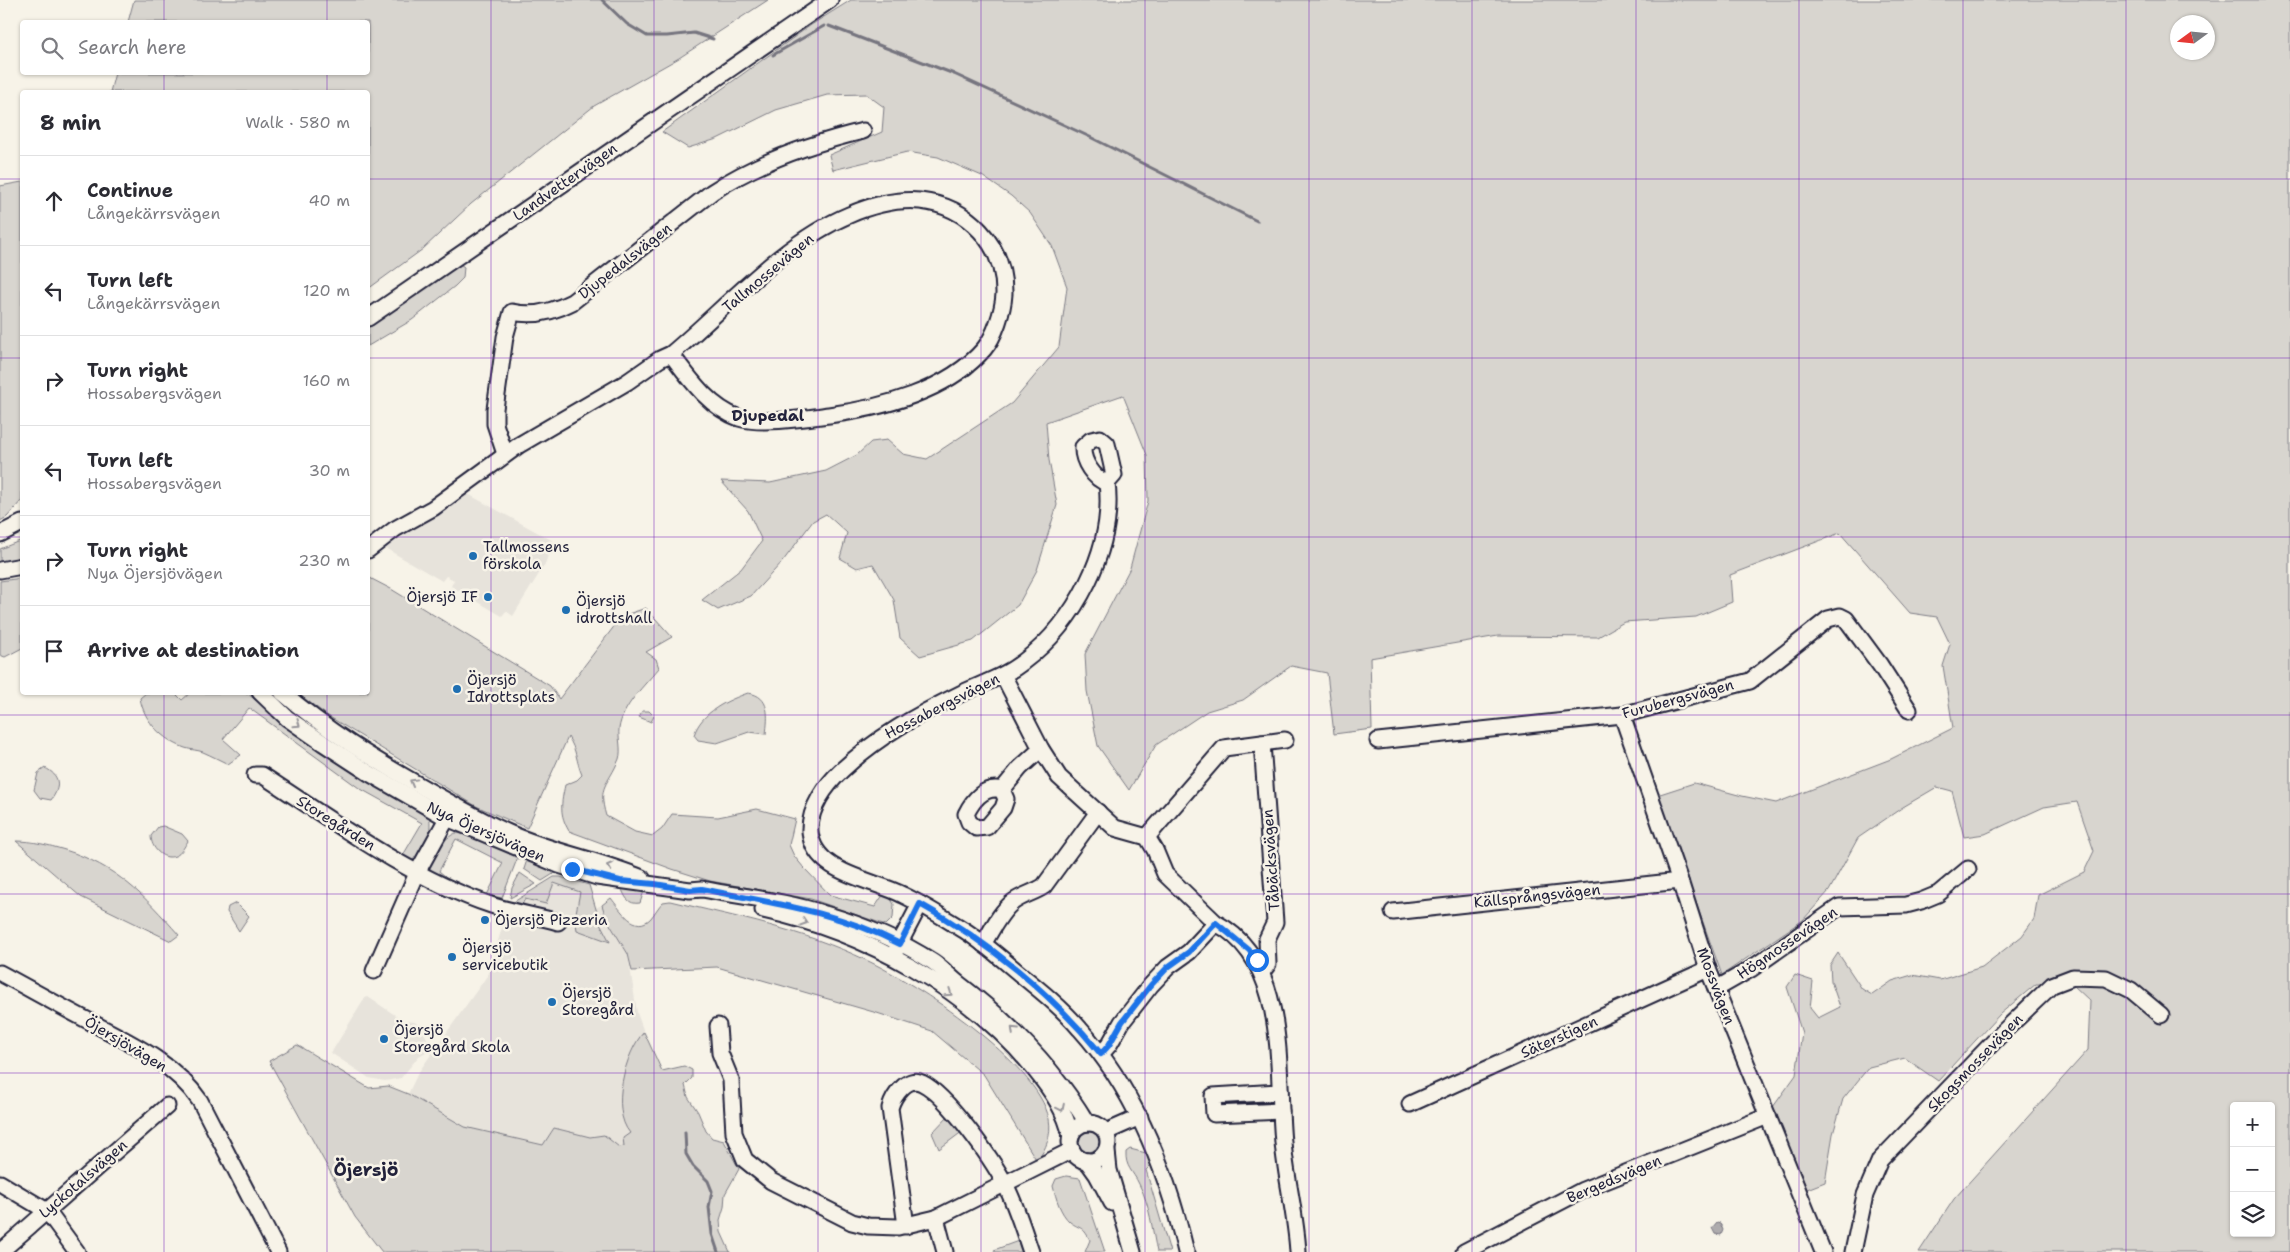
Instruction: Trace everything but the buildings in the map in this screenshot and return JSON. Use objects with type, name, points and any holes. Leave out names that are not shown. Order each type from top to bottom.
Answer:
[{"type":"street","name":"Landvettervägen","points":[[370,317],[830,0]]},
{"type":"street","name":"Djupedalsvägen","points":[[505,454],[494,424],[505,337],[512,312],[537,314],[561,308],[572,302],[712,192],[736,176],[798,148],[863,131]]},
{"type":"street","name":"Tallmossevägen","points":[[370,548],[395,529],[433,508],[505,454],[671,354],[753,281],[804,241],[847,216],[874,207],[920,201],[961,214],[983,232],[1001,270],[1004,286],[1002,311],[986,347],[974,360],[952,375],[923,390],[864,410],[776,420],[740,418],[718,407],[700,391],[671,354]]},
{"type":"street","name":"Hossabergsvägen","points":[[1107,483],[1108,512],[1104,536],[1093,571],[1074,606],[1056,631],[1036,652],[1003,675],[908,720],[864,749],[824,790],[816,806],[810,832],[813,844],[820,855],[842,871],[901,893],[983,944],[1052,1000],[1080,1029],[1118,1078],[1140,1117],[1169,1190],[1186,1252]]},
{"type":"street","points":[[0,534],[20,524]]},
{"type":"street","points":[[0,543],[20,535]]},
{"type":"street","points":[[0,570],[20,566]]},
{"type":"street","name":"Furubergsvägen","points":[[1378,741],[1622,715],[1750,681],[1828,619],[1835,616],[1846,619],[1880,665],[1909,710]]},
{"type":"street","points":[[1003,675],[1041,749],[1060,777],[1116,828],[1147,837],[1156,850],[1165,874],[1216,923],[1249,950],[1262,972]]},
{"type":"street","name":"Nya Öjersjövägen","points":[[263,695],[287,718],[369,773],[450,811],[575,856],[621,869],[655,884],[690,890],[700,896],[778,913],[932,962],[1001,1017],[1020,1036],[1059,1082],[1087,1123]]},
{"type":"street","name":"Nya Öjersjövägen","points":[[286,695],[327,729],[450,811]]},
{"type":"street","name":"Mossvägen","points":[[1622,715],[1680,881],[1708,969],[1823,1252]]},
{"type":"street","points":[[1147,837],[1224,748],[1284,740]]},
{"type":"street","name":"Tåbäcksvägen","points":[[1262,743],[1275,922],[1267,939],[1267,969],[1262,972],[1273,1012],[1285,1157],[1295,1215],[1298,1252]]},
{"type":"street","points":[[1002,790],[1020,768],[1041,749]]},
{"type":"street","name":"Storegården","points":[[255,775],[262,776],[346,831],[418,871],[490,904],[558,922]]},
{"type":"street","points":[[374,972],[418,871],[450,811]]},
{"type":"street","points":[[983,944],[1012,902],[1044,886],[1098,812]]},
{"type":"street","name":"Högmossevägen","points":[[1716,988],[1751,968],[1839,907],[1906,905],[1921,901],[1938,894],[1968,869]]},
{"type":"street","name":"Källsprångsvägen","points":[[1393,912],[1680,881]]},
{"type":"street","points":[[896,951],[920,904]]},
{"type":"street","points":[[1101,1054],[1109,1045],[1122,1022],[1151,985],[1168,967],[1189,952],[1216,923]]},
{"type":"street","name":"Nya Öjersjövägen","points":[[896,951],[993,1026],[1015,1048],[1053,1094],[1061,1107],[1071,1143]]},
{"type":"street","name":"Säterstigen","points":[[1410,1104],[1708,969]]},
{"type":"street","name":"Öjersjövägen","points":[[0,973],[135,1045],[164,1064],[185,1082],[200,1101],[278,1252]]},
{"type":"street","name":"Skogsmossevägen","points":[[1853,1252],[1865,1195],[1880,1160],[2022,1013],[2052,985],[2073,977],[2106,978],[2131,990],[2161,1015]]},
{"type":"street","points":[[718,1026],[720,1053],[731,1080],[734,1132],[745,1160],[771,1181],[852,1222],[881,1227],[906,1226],[936,1218],[1006,1184],[1071,1143],[1077,1127],[1087,1123],[1098,1124],[1106,1132],[1109,1140],[1107,1150],[1109,1170],[1133,1252]]},
{"type":"street","points":[[906,1226],[890,1108],[897,1094],[905,1085],[912,1082],[922,1082],[961,1121],[986,1153],[1006,1184],[1031,1252]]},
{"type":"street","points":[[1280,1092],[1213,1096],[1214,1114],[1281,1111]]},
{"type":"street","name":"Lyckotalsvägen","points":[[0,1252],[167,1106]]},
{"type":"street","name":"Bergedsvägen","points":[[1464,1252],[1583,1190],[1768,1116]]},
{"type":"street","points":[[1106,1132],[1140,1117]]},
{"type":"street","points":[[1071,1143],[1080,1159],[1087,1161],[1097,1160],[1107,1150]]},
{"type":"street","points":[[1087,1161],[1110,1198],[1127,1252]]},
{"type":"street","points":[[0,1183],[47,1211],[77,1252]]},
{"type":"street","points":[[936,1218],[946,1252]]},
{"type":"shaded area","points":[[134,0],[768,0],[679,58],[594,106],[471,204],[423,249],[370,288],[370,90],[111,90],[114,75],[370,75],[370,20],[129,20]]},
{"type":"shaded area","points":[[851,0],[2290,0],[2290,1252],[1919,1252],[1954,1199],[2088,1050],[2090,1001],[2073,985],[2036,984],[2000,1014],[1938,1081],[1905,1058],[1869,1067],[1843,1099],[1833,1134],[1825,1182],[1807,1189],[1773,1107],[1796,1075],[1802,1033],[1787,987],[1795,975],[1813,981],[1810,1008],[1818,1018],[1840,1007],[1831,981],[1830,965],[1838,953],[1862,989],[1872,995],[1892,981],[1912,975],[1940,980],[1982,967],[2022,936],[2034,919],[2038,895],[2084,872],[2094,851],[2077,802],[2044,807],[1985,834],[1964,837],[1952,791],[1937,787],[1903,807],[1858,838],[1829,891],[1803,920],[1722,975],[1657,795],[1694,783],[1776,803],[1891,759],[1953,728],[1943,666],[1950,644],[1937,617],[1910,613],[1840,533],[1730,575],[1732,602],[1696,617],[1624,622],[1598,637],[1498,636],[1370,658],[1372,729],[1334,734],[1327,673],[1291,666],[1243,700],[1207,711],[1156,745],[1129,790],[1098,746],[1087,691],[1085,654],[1130,568],[1148,501],[1147,455],[1123,395],[1046,422],[1049,460],[1057,505],[1037,570],[1018,605],[973,641],[920,656],[900,638],[894,600],[873,564],[857,568],[840,558],[847,533],[826,514],[813,521],[783,561],[751,596],[718,610],[702,600],[741,569],[762,541],[748,511],[721,481],[770,483],[826,471],[857,455],[871,442],[887,440],[903,454],[927,459],[1012,403],[1059,347],[1067,287],[1052,246],[1030,213],[1011,196],[982,176],[938,157],[907,152],[833,170],[829,155],[882,132],[884,107],[866,94],[827,95],[776,110],[717,139],[688,148],[662,132],[811,25]]},
{"type":"shaded area","points":[[20,182],[20,502],[7,517],[0,521],[0,186]]},
{"type":"shaded area","points":[[460,264],[464,267],[463,278],[455,286],[412,320],[370,345],[370,323]]},
{"type":"shaded area","name":"Tallmossens förskola","points":[[468,494],[553,541],[545,564],[513,616],[506,611],[502,616],[451,586],[454,580],[446,576],[442,581],[385,548]]},
{"type":"shaded area","points":[[20,541],[20,559],[0,563],[0,549]]},
{"type":"shaded area","points":[[20,578],[20,649],[5,657],[0,655],[0,581]]},
{"type":"shaded area","points":[[370,578],[550,686],[559,699],[622,616],[646,608],[672,637],[646,652],[656,659],[659,668],[629,704],[621,720],[619,729],[619,759],[603,791],[606,816],[635,832],[653,836],[662,829],[672,814],[718,817],[757,809],[795,819],[789,845],[794,856],[830,895],[875,907],[883,895],[890,898],[894,904],[893,918],[886,925],[811,899],[710,881],[569,831],[562,809],[565,785],[577,780],[582,775],[573,746],[568,737],[527,828],[476,806],[328,716],[300,695],[370,695]]},
{"type":"shaded area","points":[[748,693],[761,698],[764,703],[767,714],[766,734],[749,732],[717,743],[698,740],[694,735],[709,713],[724,703]]},
{"type":"shaded area","points":[[144,695],[177,695],[182,700],[188,695],[249,695],[336,762],[368,782],[429,815],[429,836],[423,849],[419,855],[408,862],[402,857],[422,823],[359,788],[249,708],[223,739],[241,755],[228,764],[203,752],[177,745],[162,735],[150,722],[142,707],[140,698]]},
{"type":"shaded area","points":[[642,711],[649,711],[654,716],[651,722],[639,717]]},
{"type":"shaded area","points":[[45,768],[54,774],[57,782],[56,790],[51,800],[40,798],[34,790],[38,773]]},
{"type":"shaded area","points":[[163,826],[182,834],[188,841],[181,852],[175,856],[166,857],[162,855],[155,848],[151,840],[151,836],[158,827]]},
{"type":"shaded area","points":[[456,833],[469,835],[519,854],[502,898],[487,895],[503,863],[456,839],[439,871],[445,876],[436,874],[430,869],[429,864],[434,853],[447,838]]},
{"type":"shaded area","points":[[16,841],[59,848],[99,864],[114,873],[141,895],[179,935],[171,941],[81,897]]},
{"type":"shaded area","points":[[528,857],[558,871],[542,881],[524,869]]},
{"type":"shaded area","points":[[520,873],[536,884],[510,898],[512,888]]},
{"type":"shaded area","points":[[554,877],[589,885],[600,923],[610,942],[577,930],[575,918],[580,892],[554,883],[546,904],[525,899],[521,906],[512,903]]},
{"type":"shaded area","name":"Öjersjö Storegård","points":[[558,878],[578,884],[595,908],[602,905],[606,918],[628,954],[637,1013],[644,1032],[657,1089],[624,1146],[618,1147],[604,1135],[590,1137],[554,1128],[543,1145],[506,1138],[465,1127],[408,1094],[418,1073],[487,976],[506,915],[517,902]]},
{"type":"shaded area","points":[[621,887],[644,891],[640,903],[630,901]]},
{"type":"shaded area","points":[[611,898],[623,914],[639,924],[651,918],[663,902],[670,901],[794,932],[818,940],[888,971],[972,1027],[1023,1074],[1040,1097],[1049,1119],[1048,1142],[1043,1152],[1037,1161],[984,1075],[932,1031],[877,1013],[717,967],[632,971],[628,954],[606,918],[602,905]]},
{"type":"shaded area","points":[[236,903],[249,916],[239,931],[227,912],[228,907]]},
{"type":"shaded area","name":"Öjersjö Storegård Skola","points":[[368,997],[404,1021],[415,1022],[425,1034],[431,1049],[419,1056],[401,1078],[385,1081],[369,1078],[331,1053],[365,998]]},
{"type":"shaded area","points":[[644,1032],[662,1071],[684,1066],[692,1070],[692,1078],[685,1085],[688,1097],[698,1112],[706,1131],[712,1138],[724,1141],[739,1169],[725,1194],[720,1220],[721,1232],[730,1252],[382,1252],[355,1217],[269,1061],[297,1045],[369,1088],[388,1086],[408,1094],[465,1127],[543,1145],[554,1128],[590,1137],[604,1135],[619,1147],[624,1146],[623,1138],[630,1133],[624,1123],[621,1110],[622,1081],[631,1053]]},
{"type":"shaded area","points":[[949,1115],[963,1131],[939,1149],[932,1133]]},
{"type":"shaded area","points":[[1088,1130],[1096,1133],[1099,1141],[1096,1149],[1088,1152],[1080,1149],[1077,1141],[1080,1133]]},
{"type":"shaded area","points":[[1130,1149],[1146,1153],[1152,1164],[1146,1170],[1170,1252],[1157,1252],[1146,1200],[1127,1162],[1126,1152]]},
{"type":"shaded area","points":[[1066,1176],[1080,1178],[1105,1252],[1085,1252],[1090,1240],[1083,1230],[1070,1222],[1061,1210],[1053,1186],[1056,1179]]},
{"type":"shaded area","points":[[1717,1222],[1720,1223],[1723,1230],[1721,1235],[1715,1234],[1712,1228]]},
{"type":"shaded area","points":[[1021,1240],[1026,1252],[995,1252],[994,1250]]},
{"type":"waterway","points":[[602,0],[627,24],[647,36],[694,33],[713,39]]},
{"type":"waterway","points":[[773,55],[824,26]]},
{"type":"waterway","points":[[829,26],[954,74],[1090,137],[1257,221]]},
{"type":"waterway","points":[[685,1132],[686,1154],[693,1166],[708,1181],[712,1191],[709,1207],[712,1234],[718,1252]]},
{"type":"place","name":"Tallmossens förskola","points":[[473,556]]},
{"type":"place","name":"Öjersjö IF","points":[[488,597]]},
{"type":"place","name":"Öjersjö idrottshall","points":[[566,610]]},
{"type":"place","name":"Öjersjö Idrottsplats","points":[[457,689]]},
{"type":"place","name":"Öjersjö Pizzeria","points":[[485,920]]},
{"type":"place","name":"Öjersjö servicebutik","points":[[452,957]]},
{"type":"place","name":"Öjersjö Storegård","points":[[552,1002]]},
{"type":"place","name":"Öjersjö Storegård Skola","points":[[384,1039]]},
{"type":"district","name":"Djupedal","points":[[768,415]]},
{"type":"district","name":"Öjersjö","points":[[366,1170]]},
{"type":"route","points":[[572,869],[620,881],[690,890],[702,889],[796,906],[824,913],[882,935],[900,944],[920,904],[967,932],[1052,1000],[1101,1054],[1109,1045],[1122,1022],[1151,985],[1168,967],[1189,952],[1216,923],[1226,929],[1257,960]]}]
